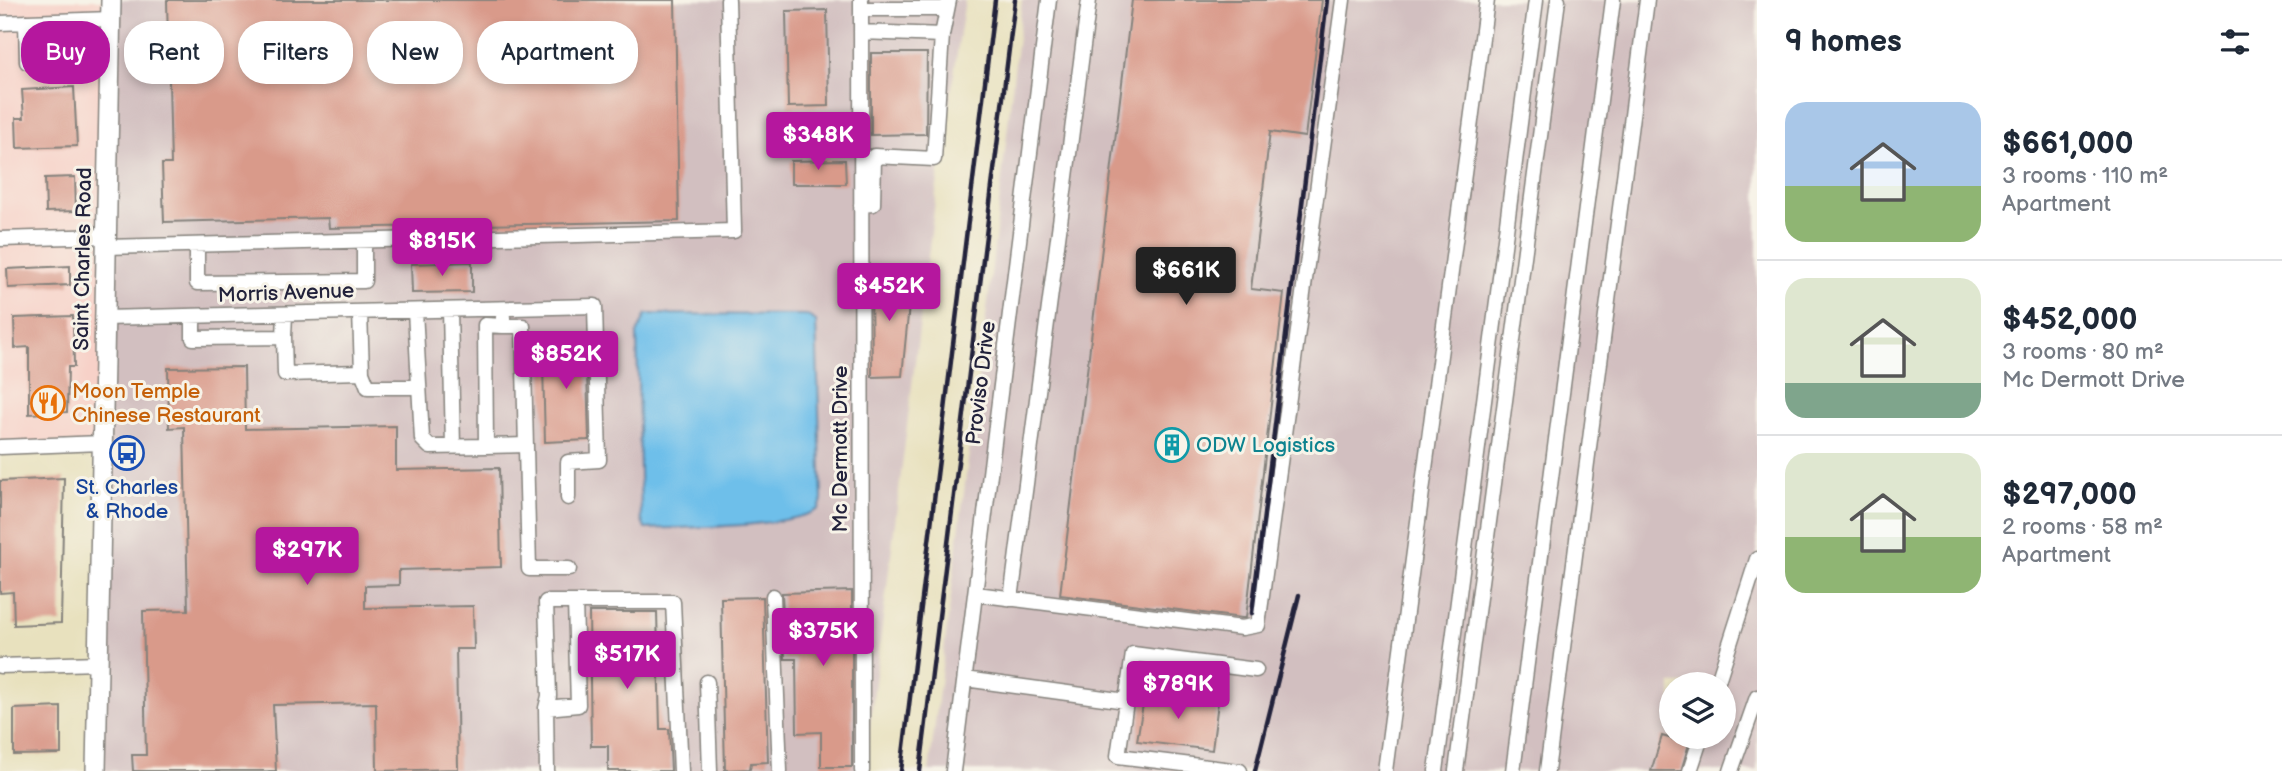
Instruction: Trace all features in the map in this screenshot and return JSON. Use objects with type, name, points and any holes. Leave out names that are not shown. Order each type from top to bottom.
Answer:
[{"type":"main road","name":"Saint Charles Road","points":[[110,61],[111,9]]},
{"type":"main road","name":"Saint Charles Road","points":[[96,771],[109,84]]},
{"type":"street","points":[[0,239],[197,246],[734,231],[728,0]]},
{"type":"street","name":"Proviso Drive","points":[[953,771],[1049,0]]},
{"type":"street","points":[[1011,599],[1089,0]]},
{"type":"street","points":[[976,594],[1242,628],[1258,625],[1343,0]]},
{"type":"street","points":[[1385,771],[1487,0]]},
{"type":"street","points":[[1436,771],[1536,0]]},
{"type":"street","points":[[1456,771],[1558,0]]},
{"type":"street","points":[[1513,771],[1613,0]]},
{"type":"street","points":[[1547,771],[1647,0]]},
{"type":"street","points":[[861,4],[947,5],[942,35],[934,159],[874,156],[873,204],[861,205]]},
{"type":"street","name":"Mc Dermott Drive","points":[[861,4],[862,771]]},
{"type":"street","points":[[33,21],[111,9]]},
{"type":"street","points":[[0,14],[0,33]]},
{"type":"street","points":[[0,23],[21,22]]},
{"type":"street","points":[[862,32],[942,35]]},
{"type":"street","points":[[197,246],[197,283],[364,281],[364,242]]},
{"type":"street","name":"Morris Avenue","points":[[105,318],[595,306],[599,460],[568,462],[568,498]]},
{"type":"street","points":[[503,308],[503,326]]},
{"type":"street","points":[[450,310],[453,447]]},
{"type":"street","points":[[415,311],[422,439],[430,447],[526,444]]},
{"type":"street","points":[[360,312],[362,372],[368,387],[419,387]]},
{"type":"street","points":[[285,314],[285,374],[362,372]]},
{"type":"street","points":[[192,317],[193,338],[284,337]]},
{"type":"street","points":[[486,446],[485,325],[523,326],[529,569],[569,569]]},
{"type":"street","points":[[0,447],[102,443]]},
{"type":"street","points":[[1721,672],[1757,559]]},
{"type":"street","points":[[773,596],[780,771]]},
{"type":"street","points":[[547,771],[546,708],[549,696],[546,602],[673,602],[681,771]]},
{"type":"street","points":[[546,708],[579,705],[575,602]]},
{"type":"street","points":[[1240,771],[1118,755],[1133,654],[1256,670]]},
{"type":"street","points":[[0,666],[98,663]]},
{"type":"street","points":[[965,679],[1126,701]]},
{"type":"street","points":[[707,682],[710,771]]},
{"type":"street","points":[[1731,771],[1757,697]]},
{"type":"street","points":[[1690,771],[1697,749]]},
{"type":"shaded area","points":[[0,0],[107,0],[107,21],[21,21],[21,84],[105,84],[99,446],[0,449]]},
{"type":"shaded area","points":[[115,0],[965,0],[936,193],[864,771],[96,771]]},
{"type":"shaded area","points":[[1022,0],[1757,0],[1757,771],[929,771],[989,293]]},
{"type":"water","points":[[646,314],[806,315],[816,321],[822,500],[819,509],[784,520],[761,523],[645,529],[641,518],[637,334]]},
{"type":"building","points":[[167,0],[675,0],[679,221],[329,228],[328,218],[164,222],[162,164],[171,164],[169,84],[224,84],[224,21],[168,21]]},
{"type":"building","name":"ODW Logistics","points":[[1132,0],[1322,0],[1305,137],[1270,132],[1251,289],[1284,293],[1246,618],[1060,595]]},
{"type":"building","points":[[827,10],[829,106],[788,107],[786,11]]},
{"type":"building","points":[[871,53],[927,53],[926,134],[871,135]]},
{"type":"building","points":[[74,87],[77,146],[17,148],[16,118],[24,118],[22,90]]},
{"type":"building","points":[[845,160],[846,184],[791,184],[791,161]]},
{"type":"building","points":[[75,177],[76,211],[46,212],[45,178]]},
{"type":"building","points":[[472,262],[472,292],[412,293],[411,264]]},
{"type":"building","points":[[70,266],[70,285],[8,288],[7,269]]},
{"type":"building","points":[[912,275],[902,376],[872,377],[871,276]]},
{"type":"building","points":[[73,316],[74,367],[68,367],[67,412],[29,414],[29,347],[15,348],[14,318]]},
{"type":"building","points":[[549,338],[586,338],[589,440],[545,442],[543,365],[549,365]]},
{"type":"building","points":[[244,367],[245,429],[396,426],[396,470],[499,468],[501,567],[399,570],[399,585],[365,586],[365,608],[473,606],[474,649],[456,649],[458,769],[377,771],[376,703],[273,705],[276,771],[133,771],[132,755],[146,755],[143,611],[188,610],[184,427],[169,428],[168,368]]},
{"type":"building","points":[[64,478],[61,623],[14,625],[13,592],[0,593],[0,481]]},
{"type":"building","points":[[852,591],[852,767],[821,767],[821,732],[797,733],[796,659],[785,659],[782,593]]},
{"type":"building","points":[[763,597],[768,762],[751,763],[750,769],[725,770],[721,598]]},
{"type":"building","points":[[589,612],[657,612],[660,729],[669,729],[671,771],[608,771],[608,746],[591,746]]},
{"type":"building","points":[[1145,692],[1218,702],[1212,750],[1137,741]]},
{"type":"building","points":[[61,707],[61,754],[14,755],[14,709]]},
{"type":"building","points":[[1659,746],[1659,749],[1688,749],[1681,771],[1651,771]]},
{"type":"railway","points":[[901,771],[995,0]]},
{"type":"railway","points":[[920,771],[1015,0]]},
{"type":"railway","points":[[1252,613],[1327,0]]},
{"type":"railway","points":[[1255,771],[1299,595]]},
{"type":"place","name":"Moon Temple Chinese Restaurant","points":[[48,403]]},
{"type":"place","name":"ODW Logistics","points":[[1172,445]]},
{"type":"place","name":"St. Charles & Rhode","points":[[127,453]]}]
